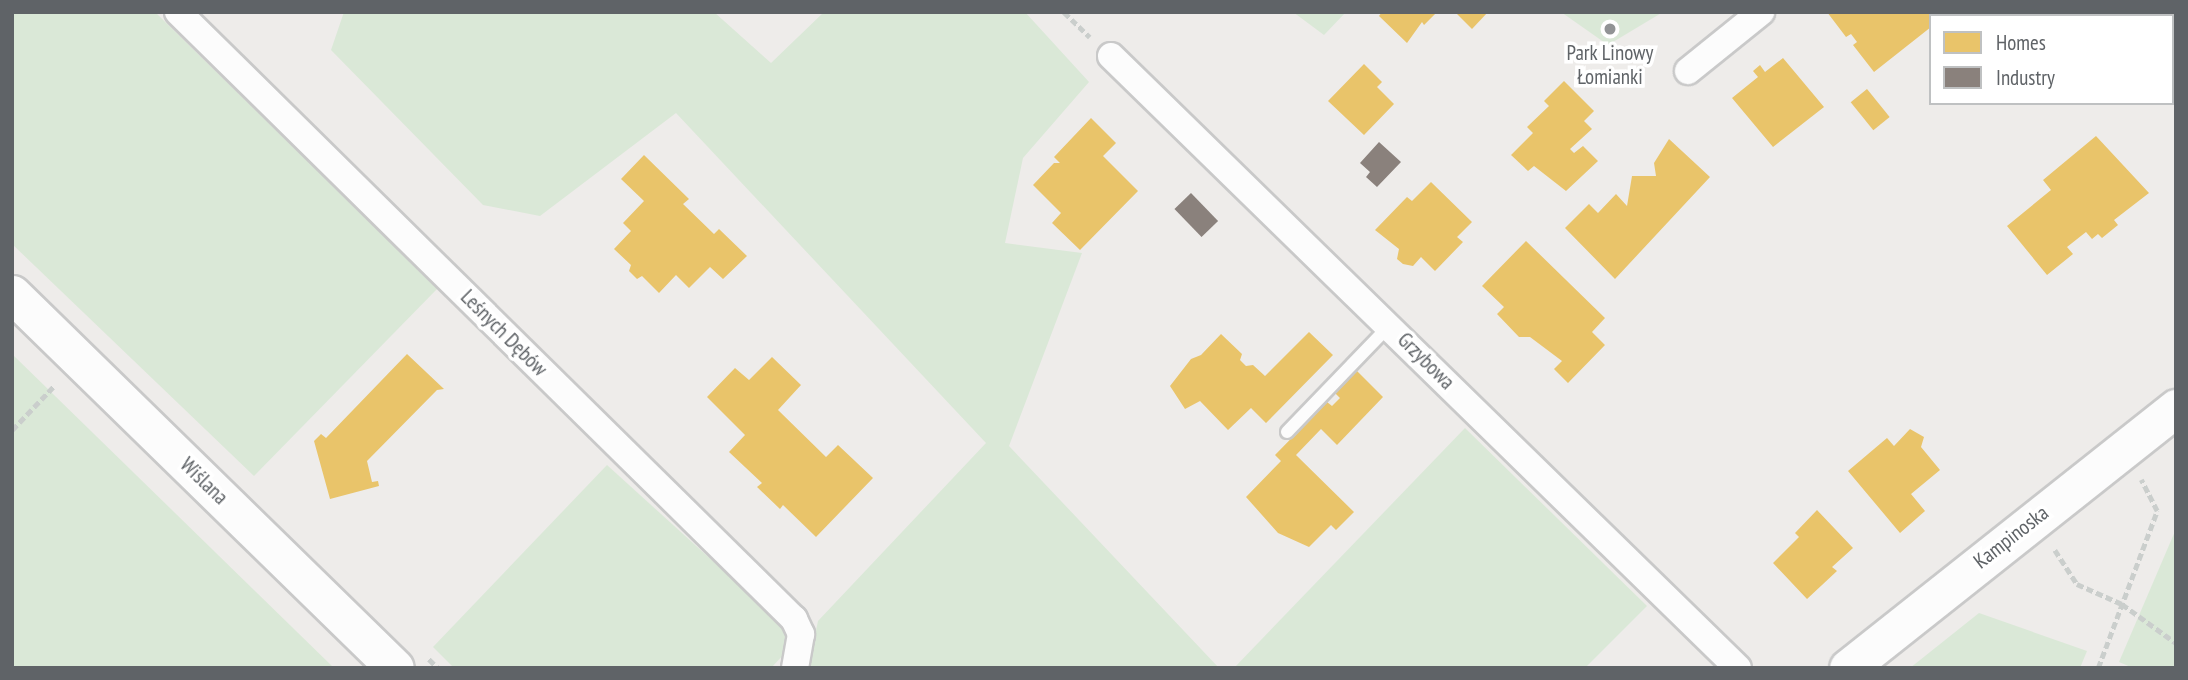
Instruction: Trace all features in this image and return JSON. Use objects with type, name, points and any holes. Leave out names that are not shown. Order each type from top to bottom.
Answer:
[{"type":"main road","name":"Wiślana","points":[[12,294],[395,668]]},
{"type":"main road","name":"Kampinoska","points":[[1848,668],[2176,408]]},
{"type":"street","name":"Leśnych Dębów","points":[[178,12],[794,619],[801,634],[795,668]]},
{"type":"street","points":[[1688,71],[1761,12]]},
{"type":"street","name":"Grzybowa","points":[[1111,56],[1390,325],[1738,668]]},
{"type":"lane","points":[[1287,432],[1390,325]]},
{"type":"path","points":[[12,430],[80,360]]},
{"type":"path","points":[[2098,668],[2157,512],[2125,448]]},
{"type":"path","points":[[2035,518],[2077,584],[2122,604],[2176,643]]},
{"type":"green space","points":[[12,12],[155,12],[438,288],[254,476],[12,244]]},
{"type":"green space","points":[[344,12],[714,12],[771,63],[824,12],[1025,12],[1089,82],[1023,158],[1005,243],[1082,253],[1009,446],[1219,668],[808,668],[818,621],[986,443],[676,113],[540,216],[483,205],[331,50]]},
{"type":"green space","points":[[1293,12],[1346,12],[1324,35]]},
{"type":"green space","name":"Park Linowy Łomianki","points":[[1561,12],[1663,12],[1608,45]]},
{"type":"green space","points":[[12,354],[334,668],[12,668]]},
{"type":"green space","points":[[1465,428],[1647,606],[1585,668],[1234,668]]},
{"type":"green space","points":[[607,465],[790,631],[787,651],[771,668],[454,668],[433,647]]},
{"type":"green space","points":[[2176,529],[2176,668],[2133,668],[2119,662]]},
{"type":"green space","points":[[1979,613],[2087,651],[2080,668],[1910,668]]},
{"type":"building: Homes","points":[[1382,12],[1437,12],[1424,25],[1422,22],[1407,43],[1379,16]]},
{"type":"building: Homes","points":[[1455,12],[1488,12],[1472,29]]},
{"type":"building: Homes","points":[[1827,12],[1949,12],[1929,14],[1929,29],[1874,72],[1853,45],[1857,42],[1851,34],[1846,37]]},
{"type":"building: Homes","points":[[1783,58],[1824,107],[1773,147],[1732,98],[1758,77],[1753,71],[1760,65],[1765,72]]},
{"type":"building: Homes","points":[[1364,64],[1382,82],[1377,87],[1394,104],[1364,135],[1328,101]]},
{"type":"building: Homes","points":[[1564,81],[1594,111],[1584,121],[1592,129],[1570,149],[1574,153],[1583,146],[1598,161],[1566,191],[1534,166],[1528,171],[1511,155],[1533,133],[1527,127],[1549,106],[1544,101]]},
{"type":"building: Homes","points":[[1867,89],[1890,117],[1873,130],[1851,102]]},
{"type":"building: Homes","points":[[1091,118],[1116,143],[1103,156],[1138,191],[1080,250],[1052,223],[1061,213],[1033,185],[1054,163],[1060,163],[1054,157]]},
{"type":"building: Homes","points":[[2096,136],[2149,193],[2114,220],[2118,225],[2102,238],[2098,234],[2092,239],[2086,232],[2067,247],[2073,254],[2047,275],[2007,226],[2051,190],[2043,180]]},
{"type":"building: Homes","points":[[1669,139],[1710,177],[1615,279],[1565,228],[1589,204],[1598,213],[1616,194],[1627,206],[1632,176],[1656,176],[1654,163]]},
{"type":"building: Homes","points":[[644,155],[689,199],[683,204],[714,234],[719,229],[747,256],[723,279],[710,267],[689,288],[676,275],[659,293],[642,276],[637,279],[629,271],[631,265],[614,249],[631,231],[623,223],[644,201],[621,179]]},
{"type":"building: Homes","points":[[1431,182],[1472,222],[1457,237],[1463,242],[1435,271],[1421,257],[1413,266],[1403,264],[1397,259],[1399,249],[1375,230],[1407,197],[1412,201]]},
{"type":"building: Homes","points":[[1526,241],[1605,318],[1592,332],[1605,345],[1568,383],[1554,369],[1562,361],[1530,337],[1519,337],[1497,314],[1504,307],[1482,286]]},
{"type":"building: Homes","points":[[1309,332],[1333,355],[1266,423],[1251,408],[1228,430],[1200,401],[1185,409],[1170,386],[1191,359],[1201,355],[1221,334],[1242,354],[1240,360],[1246,366],[1253,365],[1265,376]]},
{"type":"building: Homes","points":[[407,354],[444,389],[437,390],[367,461],[372,482],[378,481],[379,486],[330,499],[314,441],[321,434],[326,438]]},
{"type":"building: Homes","points":[[772,357],[801,385],[778,410],[826,457],[838,445],[873,478],[816,537],[783,505],[780,509],[757,487],[762,483],[729,452],[745,435],[707,397],[735,368],[749,380]]},
{"type":"building: Homes","points":[[1357,371],[1383,397],[1337,445],[1321,429],[1296,455],[1354,512],[1336,530],[1331,525],[1309,547],[1278,533],[1246,497],[1281,461],[1275,455],[1327,402],[1332,406],[1340,398],[1335,393]]},
{"type":"building: Homes","points":[[1910,429],[1924,437],[1921,447],[1940,470],[1911,494],[1925,511],[1900,533],[1848,471],[1887,438],[1894,446]]},
{"type":"building: Homes","points":[[1817,510],[1853,548],[1832,567],[1837,571],[1807,599],[1773,563],[1799,537],[1795,533]]},
{"type":"building: Industry","points":[[1379,142],[1401,162],[1377,187],[1366,177],[1370,172],[1360,163]]},
{"type":"building: Industry","points":[[1191,193],[1218,221],[1202,237],[1174,209]]},
{"type":"place","name":"Park Linowy Łomianki","points":[[1610,29]]}]
